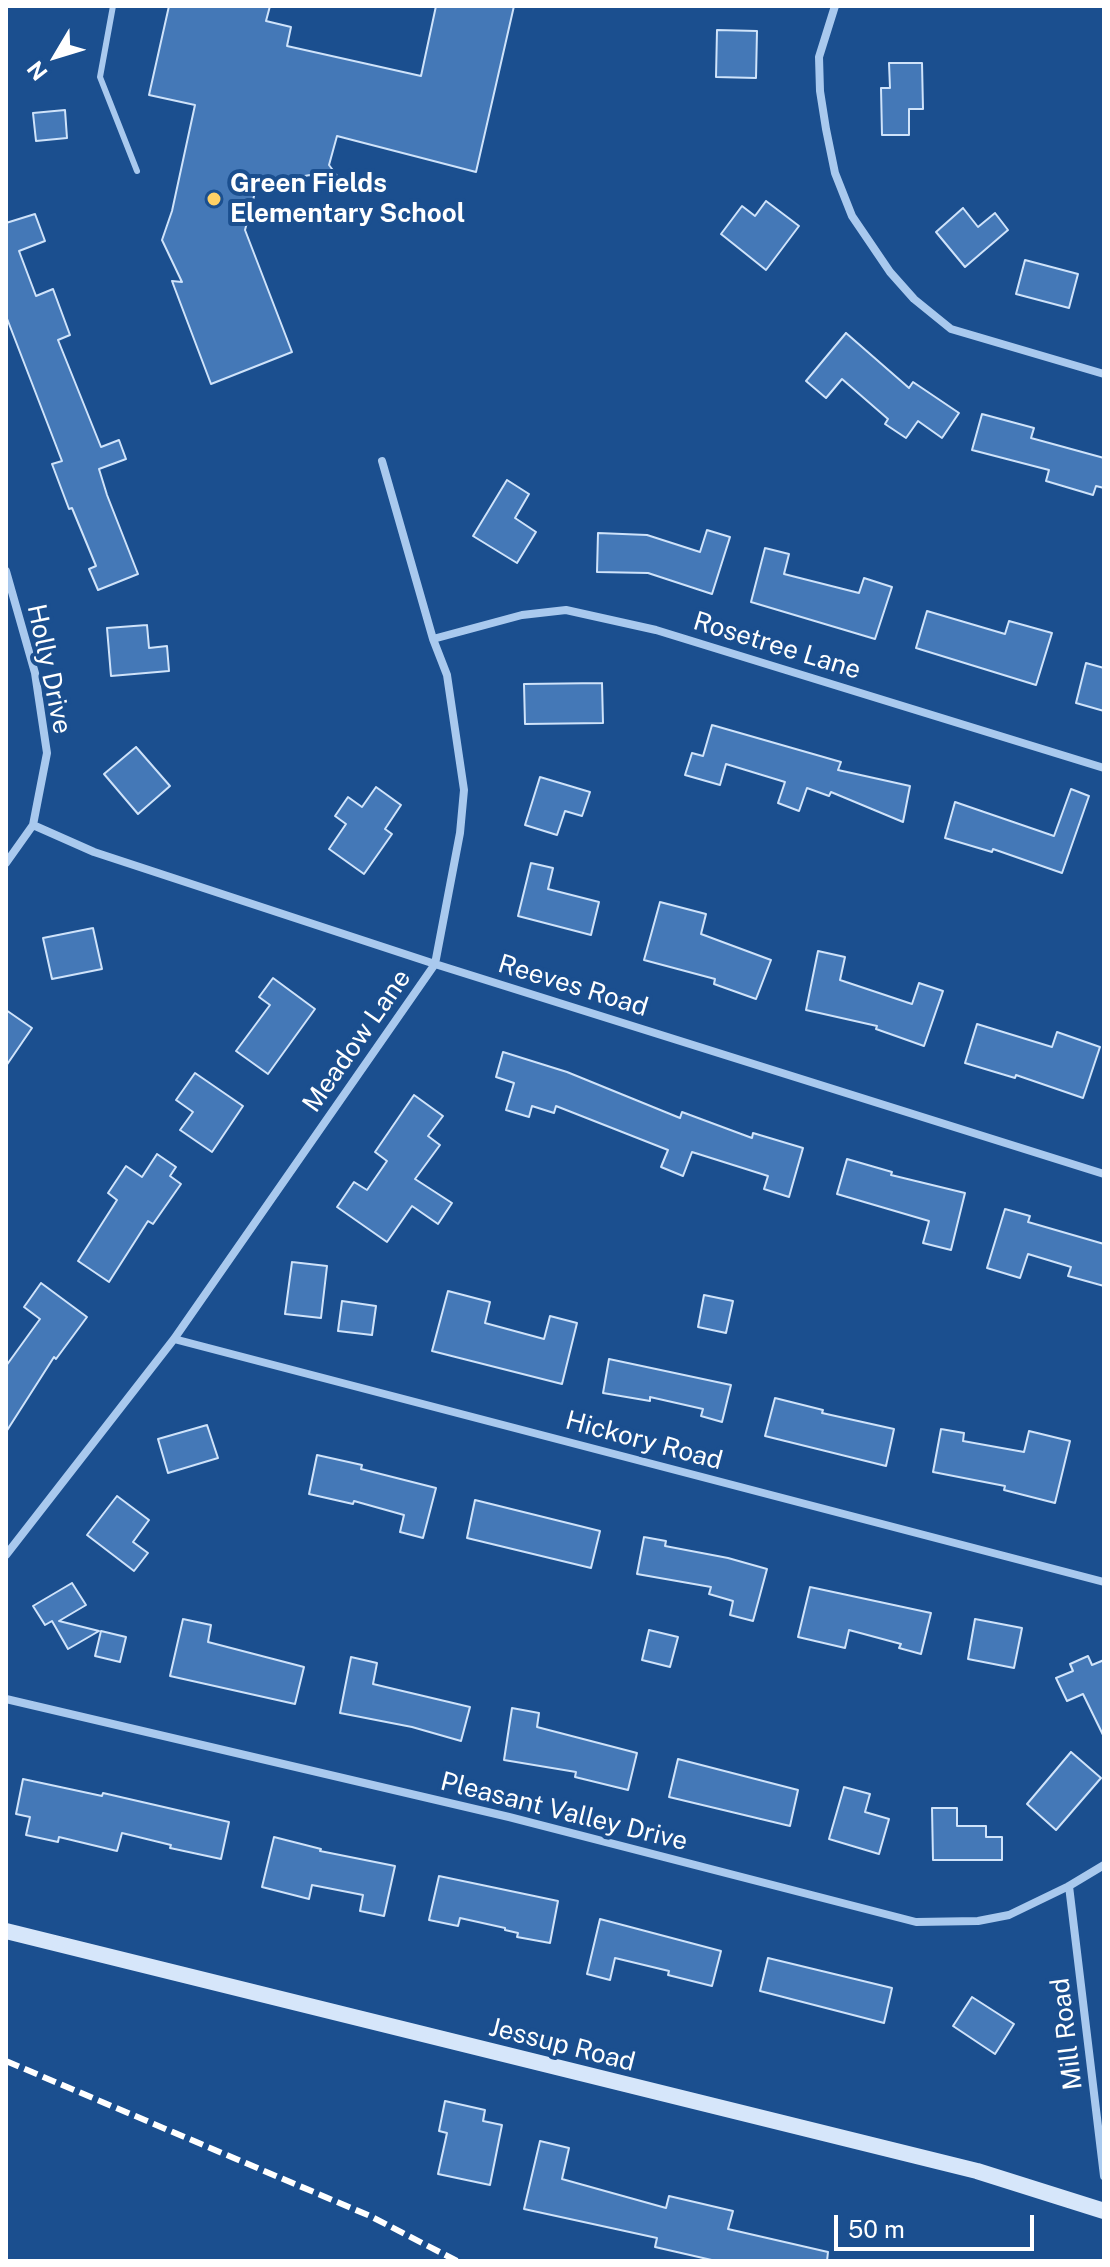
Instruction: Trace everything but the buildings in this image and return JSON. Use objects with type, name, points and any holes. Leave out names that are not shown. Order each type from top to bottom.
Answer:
[{"type":"street","points":[[835,6],[819,57],[820,91],[835,173],[852,216],[890,272],[914,299],[951,329],[1104,374]]},
{"type":"street","name":"Meadow Lane","points":[[6,1555],[174,1339],[435,964],[460,833],[464,790],[447,675],[433,639],[382,461]]},
{"type":"street","name":"Holly Drive","points":[[6,571],[35,673],[47,753],[33,825],[6,863]]},
{"type":"street","name":"Rosetree Lane","points":[[433,639],[522,615],[566,610],[656,630],[1104,768]]},
{"type":"street","name":"Reeves Road","points":[[33,825],[94,852],[435,964],[1104,1174]]},
{"type":"street","name":"Hickory Road","points":[[174,1339],[1104,1582]]},
{"type":"street","name":"Pleasant Valley Drive","points":[[6,1699],[509,1817],[916,1922],[978,1921],[1009,1915],[1104,1865]]},
{"type":"street","name":"Mill Road","points":[[1069,1886],[1104,2176]]},
{"type":"street","name":"Jessup Road","points":[[6,1931],[977,2171],[1104,2211]]},
{"type":"lane","points":[[113,6],[100,77],[137,171]]},
{"type":"railway","points":[[6,2061],[370,2216],[457,2261]]},
{"type":"place","name":"Green Fields Elementary School","points":[[214,199]]}]
